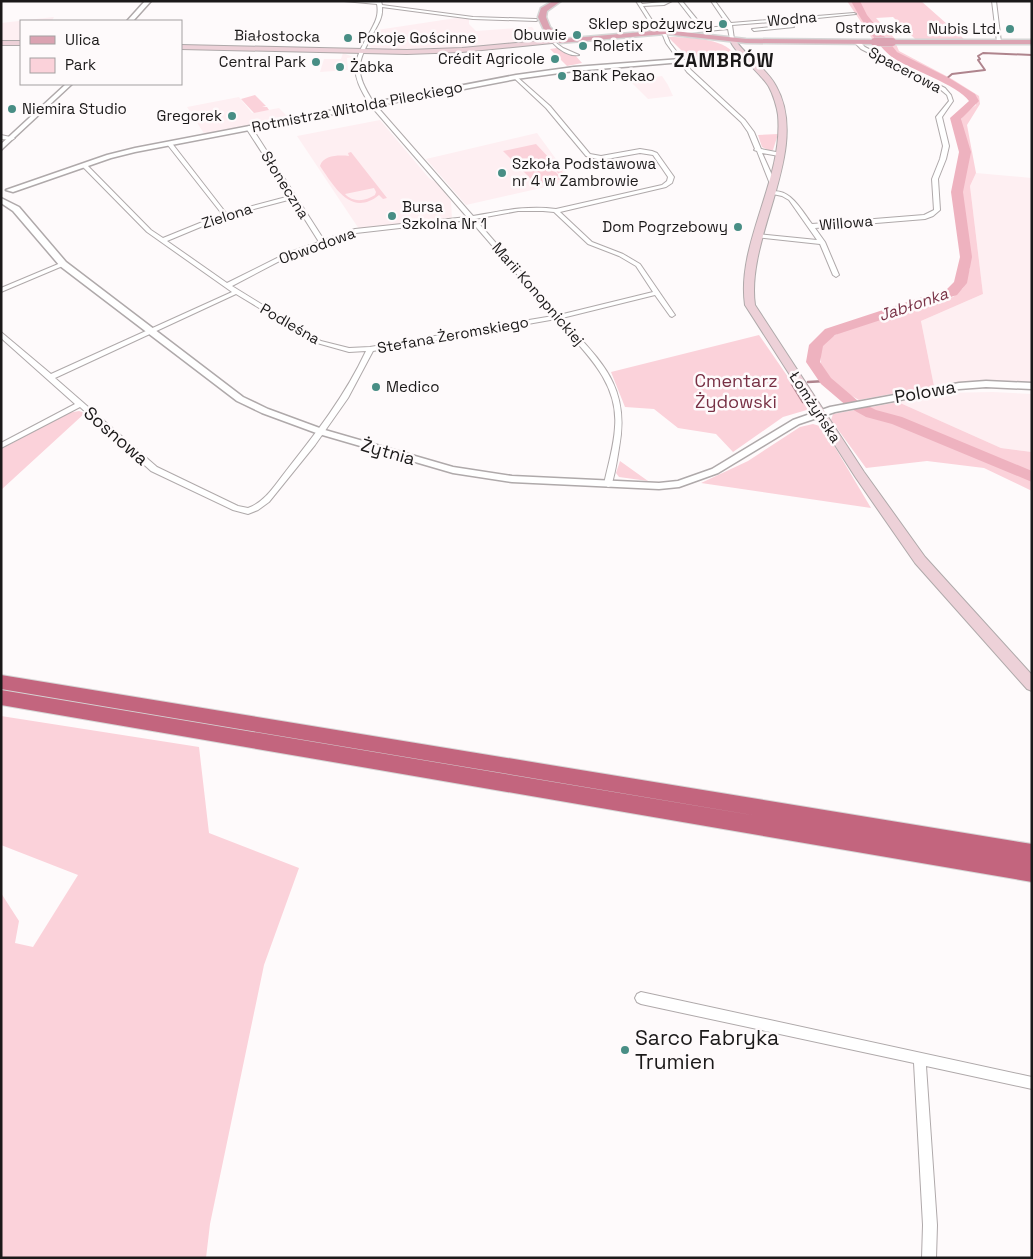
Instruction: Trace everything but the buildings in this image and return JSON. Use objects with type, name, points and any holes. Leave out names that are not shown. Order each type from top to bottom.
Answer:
[{"type":"highway","points":[[1,682],[1032,854]]},
{"type":"highway","points":[[1,697],[1032,872]]},
{"type":"main road","points":[[552,1],[540,9],[536,20],[540,28],[557,42]]},
{"type":"main road","points":[[557,42],[542,17],[544,10],[558,1]]},
{"type":"main road","name":"Białostocka","points":[[182,47],[359,52],[462,50],[660,32],[736,41]]},
{"type":"main road","name":"Białostocka","points":[[557,42],[647,33],[680,33],[736,41]]},
{"type":"main road","name":"Ostrowska","points":[[736,41],[1032,42]]},
{"type":"main road","name":"Łomżyńska","points":[[736,41],[745,56],[773,87],[782,113],[783,138],[772,189],[758,236],[748,291],[750,305],[860,475],[920,560],[1032,685]]},
{"type":"main road","points":[[1,43],[20,43]]},
{"type":"street","points":[[131,20],[148,1]]},
{"type":"street","points":[[346,1],[380,3],[464,18],[505,21],[536,20]]},
{"type":"street","points":[[639,3],[664,4],[670,1]]},
{"type":"street","points":[[680,1],[702,29]]},
{"type":"street","points":[[713,1],[730,26],[736,41]]},
{"type":"street","points":[[994,1],[999,42]]},
{"type":"street","points":[[359,52],[381,18],[380,3]]},
{"type":"street","points":[[639,3],[682,62],[742,121],[750,132],[772,189]]},
{"type":"street","name":"Wodna","points":[[680,33],[702,29],[854,14]]},
{"type":"street","points":[[754,30],[792,26],[786,20]]},
{"type":"street","name":"Spacerowa","points":[[857,42],[862,48],[937,86],[950,95],[951,101],[940,115],[946,146],[935,179],[937,210],[935,212]]},
{"type":"street","name":"Marii Konopnickiej","points":[[359,52],[358,80],[372,104],[602,368],[616,394],[620,426],[608,484]]},
{"type":"street","points":[[682,62],[745,56]]},
{"type":"street","name":"Rotmistrza Witolda Pileckiego","points":[[1,200],[6,191],[39,182],[109,156],[169,143],[516,78],[574,69],[682,62]]},
{"type":"street","points":[[472,218],[518,209],[556,211],[664,186],[670,182],[671,177],[655,154],[650,152],[640,151],[601,158],[588,155],[548,107],[516,78]]},
{"type":"street","points":[[1,148],[68,85]]},
{"type":"street","name":"Słoneczna","points":[[249,128],[322,242]]},
{"type":"street","points":[[1,137],[12,138]]},
{"type":"street","points":[[169,143],[225,215]]},
{"type":"street","points":[[757,150],[779,154]]},
{"type":"street","name":"Podleśna","points":[[84,165],[149,231],[236,292],[319,342],[349,350],[370,349]]},
{"type":"street","name":"Willowa","points":[[772,189],[788,196],[812,226],[925,217],[935,212]]},
{"type":"street","name":"Żytnia","points":[[6,191],[16,209],[63,264],[240,399],[265,411],[322,432],[413,459],[483,476],[608,484],[659,486],[679,484],[715,472],[796,422],[819,413]]},
{"type":"street","name":"Zielona","points":[[162,241],[225,215],[293,197]]},
{"type":"street","name":"Żytnia","points":[[1,200],[16,209]]},
{"type":"street","points":[[556,211],[590,244],[621,255],[638,265],[672,314]]},
{"type":"street","name":"Obwodowa","points":[[227,286],[289,254],[355,231],[472,218]]},
{"type":"street","points":[[812,226],[822,242],[836,275]]},
{"type":"street","points":[[758,236],[822,242]]},
{"type":"street","points":[[1,290],[63,264]]},
{"type":"street","points":[[50,378],[236,292]]},
{"type":"street","name":"Stefana Żeromskiego","points":[[370,349],[557,317],[656,293]]},
{"type":"street","name":"Sosnowa","points":[[1,334],[154,469],[227,504],[248,511],[263,504],[322,432]]},
{"type":"street","points":[[322,432],[361,370],[370,349]]},
{"type":"street","name":"Polowa","points":[[819,413],[875,401],[966,386],[986,384],[1032,386]]},
{"type":"street","points":[[1,446],[80,404]]},
{"type":"street","points":[[641,998],[1032,1083]]},
{"type":"street","points":[[920,1060],[930,1225],[929,1258]]},
{"type":"shaded area","points":[[54,17],[52,20],[28,20]]},
{"type":"shaded area","points":[[456,18],[469,19],[469,24],[476,31],[532,27],[542,39],[539,41],[450,48],[376,50],[368,45],[377,30]]},
{"type":"shaded area","points":[[20,21],[20,40],[1,40],[1,23]]},
{"type":"shaded area","points":[[343,53],[353,57],[347,58],[348,70],[320,72],[324,59],[341,59]]},
{"type":"shaded area","points":[[662,76],[673,96],[648,99],[630,81]]},
{"type":"shaded area","points":[[239,97],[252,113],[279,108],[288,117],[205,135],[187,107]]},
{"type":"shaded area","points":[[380,120],[451,201],[452,219],[359,229],[297,136]]},
{"type":"shaded area","name":"Szkoła Podstawowa nr 4 w Zambrowie","points":[[537,133],[572,181],[466,205],[426,159]]},
{"type":"shaded area","points":[[976,173],[1032,178],[1032,385],[985,382],[934,386],[921,321],[983,294],[970,186]]},
{"type":"shaded area","points":[[993,392],[1032,394],[1032,452],[1001,448],[898,402],[939,393]]},
{"type":"green space","points":[[847,1],[921,1],[964,39],[915,39],[893,17],[876,18],[896,40],[873,40]]},
{"type":"green space","points":[[668,37],[694,38],[713,42],[729,49],[734,54],[689,58]]},
{"type":"green space","points":[[887,44],[896,44],[899,51],[952,79],[979,96],[980,104],[967,125],[976,173],[970,186],[983,294],[921,321],[934,386],[859,400],[836,387],[821,368],[820,347],[830,338],[848,328],[917,306],[953,297],[963,288],[970,268],[960,186],[968,156],[960,123],[967,112],[976,105],[976,101],[958,84],[908,59]]},
{"type":"green space","points":[[557,48],[575,55],[582,63],[567,66],[550,49]]},
{"type":"green space","points":[[255,95],[266,106],[262,107],[267,107],[269,110],[254,113],[241,99]]},
{"type":"green space","points":[[778,134],[773,150],[762,147],[758,135]]},
{"type":"green space","points":[[536,144],[567,177],[563,178],[547,162],[562,179],[536,184],[503,151]]},
{"type":"green space","points":[[351,152],[387,198],[383,199],[379,195],[369,201],[360,203],[344,197],[337,190],[320,166],[328,158],[349,156],[348,153]],"holes":[[[374,188],[375,195],[364,200],[352,199],[345,194]]]},
{"type":"green space","name":"Cmentarz Żydowski","points":[[759,335],[810,409],[783,417],[733,452],[716,434],[678,428],[654,409],[625,407],[611,372]]},
{"type":"green space","points":[[898,402],[1001,448],[1032,452],[1032,491],[984,468],[927,461],[866,468],[831,420],[833,414]]},
{"type":"green space","points":[[79,411],[85,413],[1,490],[1,449],[68,413]]},
{"type":"green space","points":[[813,424],[823,427],[871,508],[701,483],[748,461],[800,427]]},
{"type":"green space","points":[[620,461],[648,481],[619,477],[616,473]]},
{"type":"green space","points":[[1,716],[199,747],[209,833],[299,868],[264,965],[210,1224],[206,1258],[1,1258],[1,893],[19,921],[15,943],[33,947],[78,875],[1,845]]},
{"type":"waterway","name":"Jabłonka","points":[[855,1],[863,16],[894,54],[945,80],[971,96],[974,101],[955,118],[965,152],[957,192],[966,257],[960,283],[952,292],[830,332],[816,345],[813,362],[826,381],[853,404],[871,414],[897,420],[1032,477]]},
{"type":"waterway","points":[[945,80],[952,74],[985,70],[978,60],[980,59],[978,56],[983,53],[1032,55]]},
{"type":"waterway","points":[[808,382],[826,381]]},
{"type":"waterway","points":[[792,384],[803,402]]},
{"type":"place","name":"Sklep spożywczy","points":[[723,24]]},
{"type":"place","name":"Nubis Ltd.","points":[[1010,29]]},
{"type":"place","name":"Obuwie","points":[[577,35]]},
{"type":"place","name":"Pokoje Gościnne","points":[[348,38]]},
{"type":"place","name":"Roletix","points":[[583,46]]},
{"type":"place","name":"Crédit Agricole","points":[[555,59]]},
{"type":"place","name":"Central Park","points":[[316,62]]},
{"type":"place","name":"Żabka","points":[[340,67]]},
{"type":"place","name":"Bank Pekao","points":[[562,76]]},
{"type":"place","name":"Niemira Studio","points":[[12,109]]},
{"type":"place","name":"Gregorek","points":[[232,116]]},
{"type":"place","name":"Szkoła Podstawowa nr 4 w Zambrowie","points":[[502,173]]},
{"type":"place","name":"Bursa Szkolna Nr 1","points":[[392,216]]},
{"type":"place","name":"Dom Pogrzebowy","points":[[738,227]]},
{"type":"place","name":"Medico","points":[[376,387]]},
{"type":"place","name":"Sarco Fabryka Trumien","points":[[625,1050]]},
{"type":"district","name":"ZAMBRÓW","points":[[724,60]]}]
